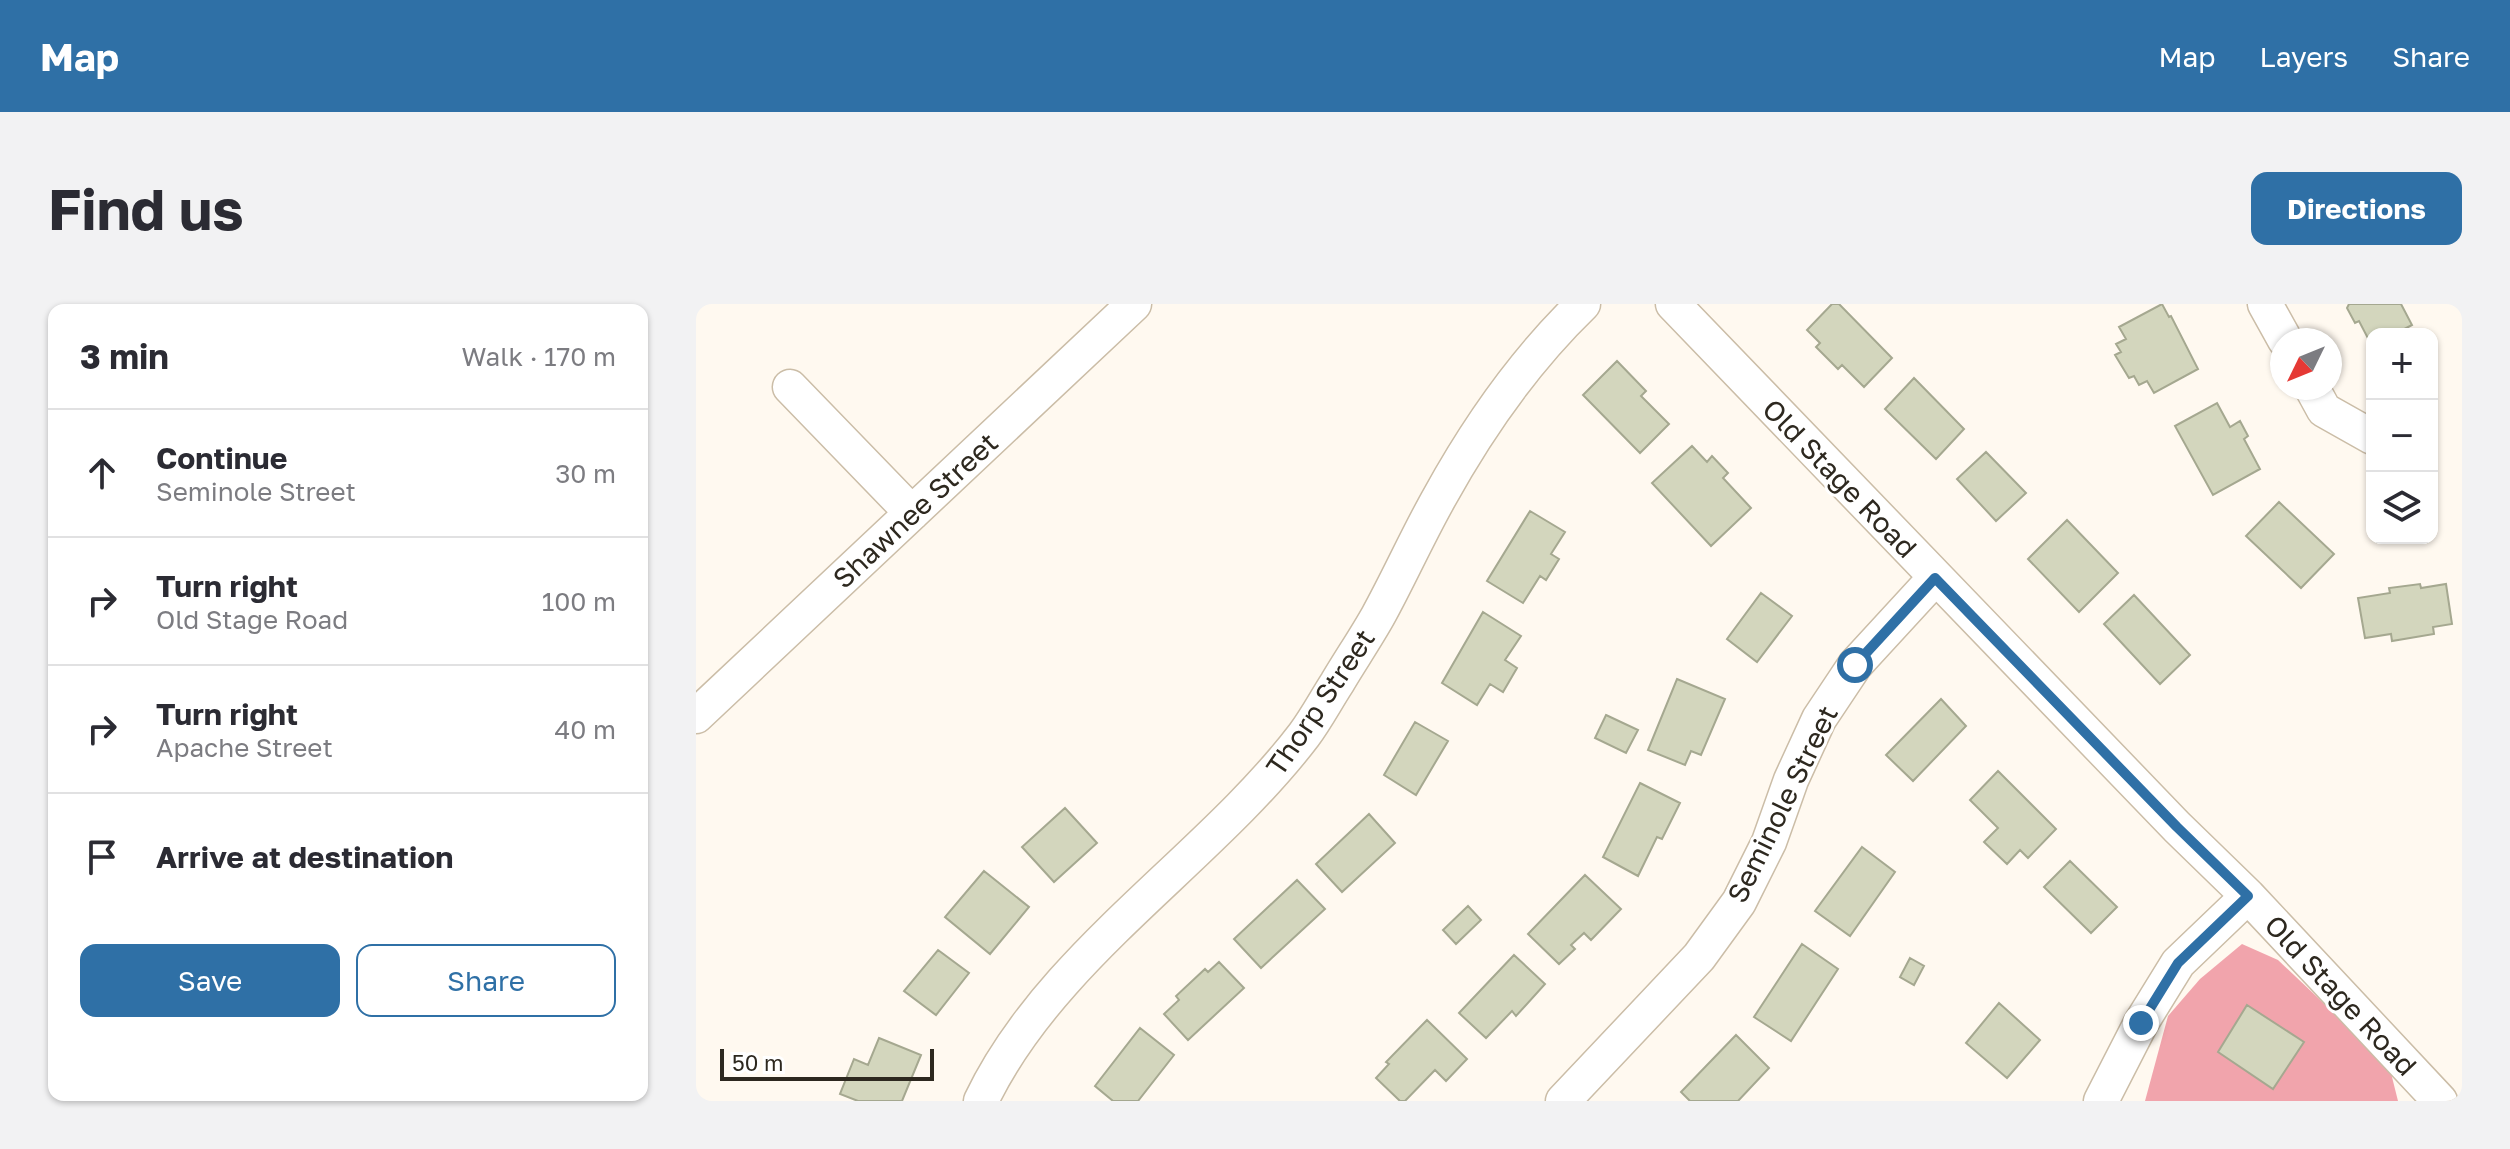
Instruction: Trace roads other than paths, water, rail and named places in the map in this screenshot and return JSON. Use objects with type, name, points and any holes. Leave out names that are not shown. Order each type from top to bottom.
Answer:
[{"type":"street","name":"Shawnee Street","points":[[696,716],[1134,304]]},
{"type":"street","name":"Thorp Street","points":[[981,1101],[1025,1027],[1044,1005],[1093,951],[1263,785],[1306,733],[1377,617],[1438,498],[1473,439],[1513,381],[1583,304]]},
{"type":"street","name":"Old Stage Road","points":[[1673,304],[2166,816],[2248,896],[2440,1101]]},
{"type":"street","points":[[2265,304],[2278,328]]},
{"type":"street","points":[[790,387],[912,513]]},
{"type":"street","points":[[2319,400],[2324,410],[2366,434]]},
{"type":"street","name":"Seminole Street","points":[[1563,1101],[1699,957],[1739,902],[1769,842],[1791,780],[1819,719],[1855,665],[1935,578]]},
{"type":"street","points":[[2101,1101],[2141,1023],[2178,963],[2248,896]]}]
